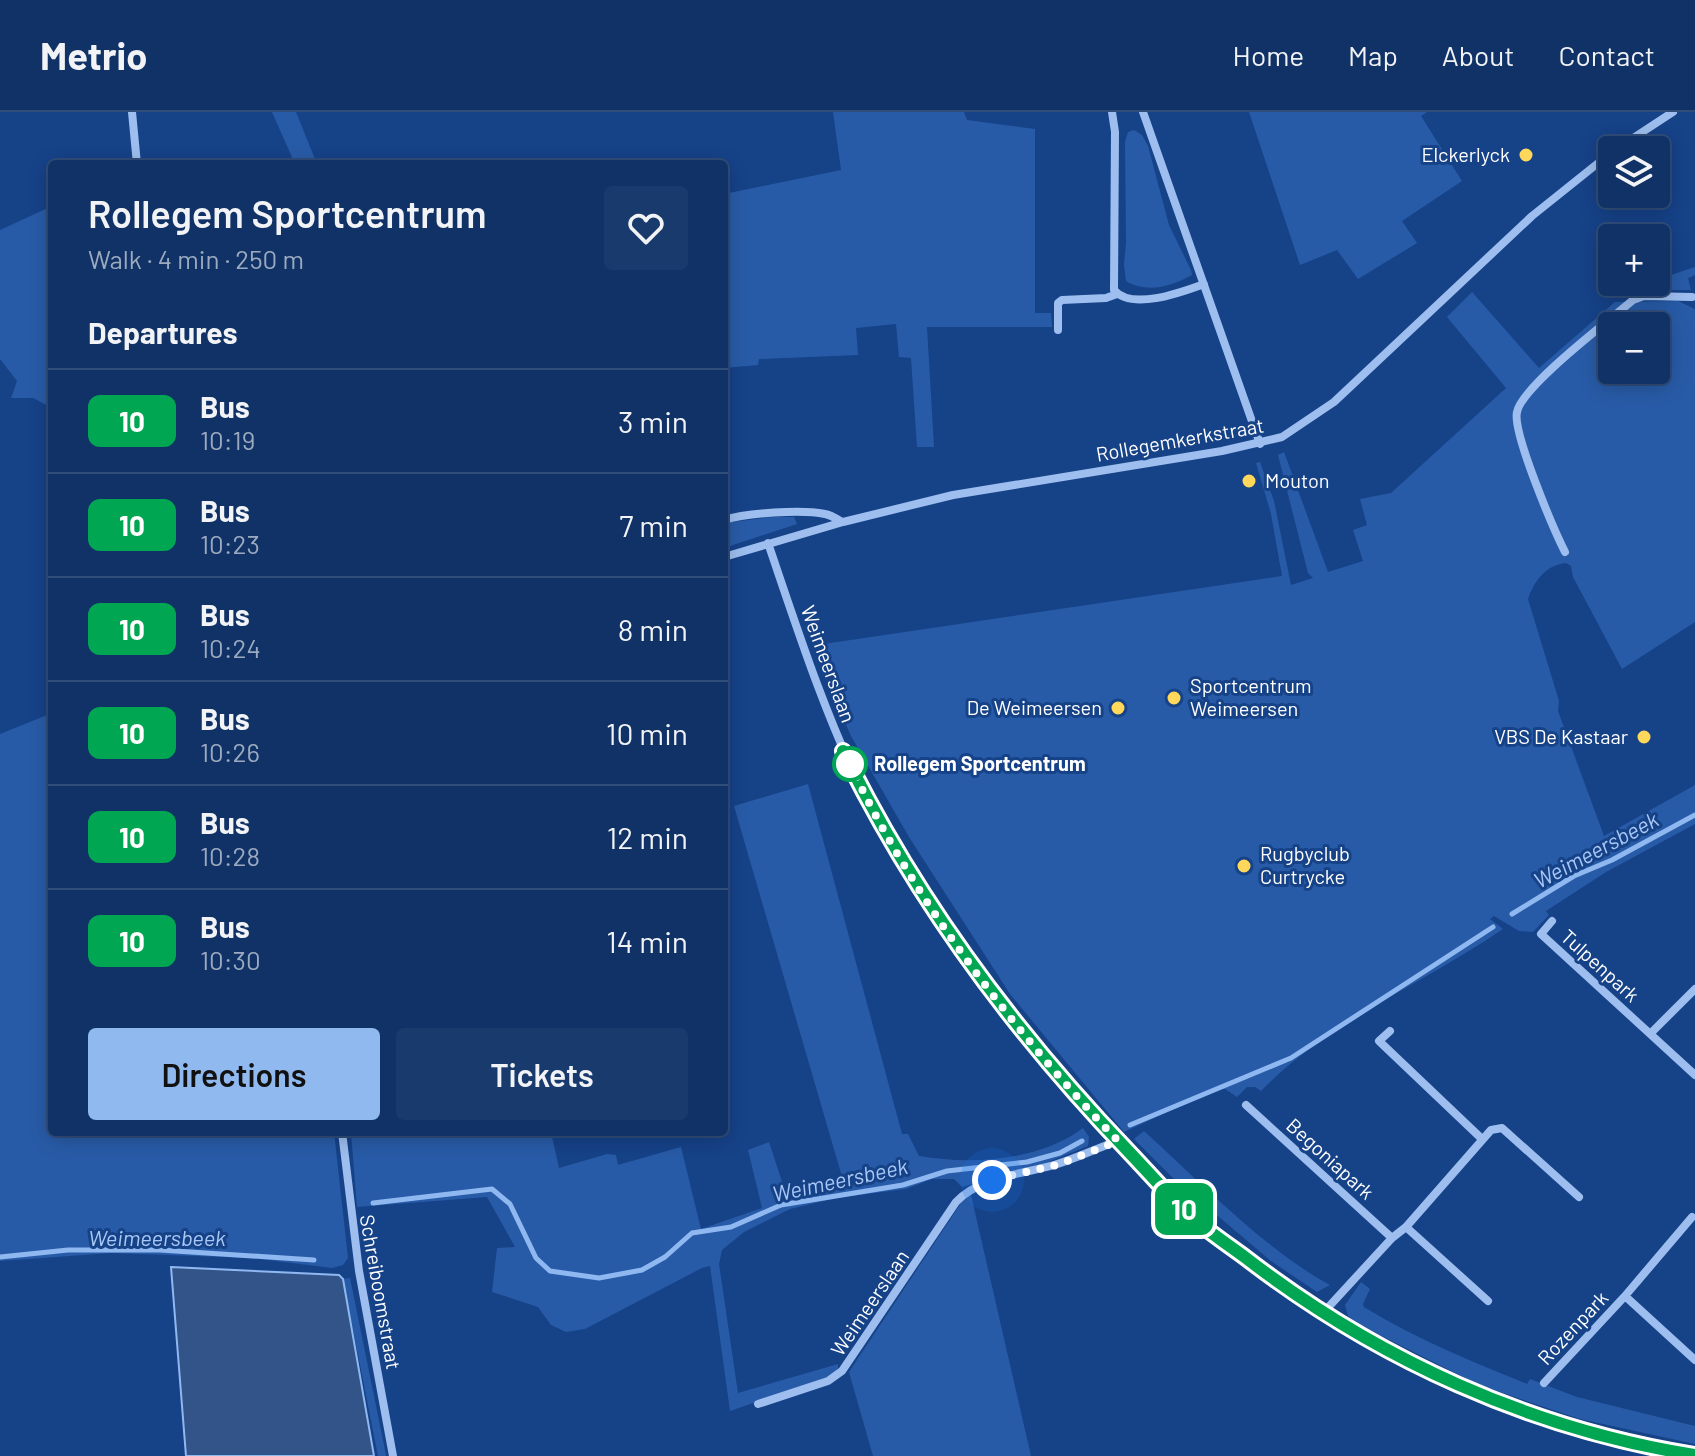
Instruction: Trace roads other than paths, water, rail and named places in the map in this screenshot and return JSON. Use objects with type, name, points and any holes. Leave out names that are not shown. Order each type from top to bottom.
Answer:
[{"type":"street","points":[[132,112],[137,160]]},
{"type":"street","points":[[1112,112],[1115,132],[1114,290],[1123,297],[1165,298],[1204,284]]},
{"type":"street","points":[[1143,112],[1260,444]]},
{"type":"street","name":"Rollegemkerkstraat","points":[[1636,136],[1673,112]]},
{"type":"street","name":"Rollegemkerkstraat","points":[[728,556],[843,522],[988,488],[1260,444],[1282,437],[1334,402],[1532,216],[1598,163]]},
{"type":"street","points":[[1058,330],[1058,303],[1062,300],[1106,298],[1117,294]]},
{"type":"street","points":[[1565,552],[1520,439],[1516,412],[1532,387],[1633,300],[1644,296],[1692,297]]},
{"type":"street","name":"Rollegemkerkstraat","points":[[728,519],[809,513],[824,514],[843,522]]},
{"type":"street","name":"Weimeerslaan","points":[[768,543],[819,693],[843,751],[921,892],[1020,1029],[1118,1141],[1190,1215],[1264,1273],[1323,1313],[1379,1348],[1447,1381],[1526,1412],[1604,1437],[1695,1455]]},
{"type":"street","name":"Tulpenpark","points":[[1552,921],[1541,934],[1695,1075]]},
{"type":"street","points":[[1651,1033],[1695,989]]},
{"type":"street","points":[[1390,1031],[1379,1041],[1482,1139]]},
{"type":"street","name":"Begoniapark","points":[[1246,1105],[1392,1238]]},
{"type":"street","points":[[1323,1313],[1392,1238],[1406,1227],[1491,1130],[1502,1128],[1579,1197]]},
{"type":"street","name":"Schreiboomstraat","points":[[342,1136],[359,1271],[393,1456]]},
{"type":"street","name":"Weimeerslaan","points":[[758,1404],[828,1381],[842,1371],[956,1202],[967,1191],[992,1180],[1057,1165],[1118,1141]]},
{"type":"street","name":"Rozenpark","points":[[1544,1383],[1625,1296],[1692,1217]]},
{"type":"street","points":[[1406,1227],[1488,1301]]},
{"type":"street","name":"Rozenpark","points":[[1625,1296],[1695,1360]]},
{"type":"waterway","name":"Weimeersbeek","points":[[1512,914],[1574,876],[1612,860],[1695,815]]},
{"type":"waterway","name":"Weimeersbeek","points":[[1130,1125],[1291,1058],[1493,927]]},
{"type":"waterway","name":"Weimeersbeek","points":[[373,1203],[492,1189],[510,1204],[536,1258],[550,1271],[599,1278],[642,1270],[665,1257],[692,1233],[731,1227],[781,1205],[903,1185],[947,1171],[1027,1162],[1060,1153],[1082,1141]]},
{"type":"waterway","name":"Weimeersbeek","points":[[0,1257],[68,1250],[160,1250],[314,1260]]},
{"type":"place","name":"Elckerlyck","points":[[1526,155]]},
{"type":"place","name":"Mouton","points":[[1249,481]]},
{"type":"place","name":"Sportcentrum Weimeersen","points":[[1174,698]]},
{"type":"place","name":"De Weimeersen","points":[[1118,708]]},
{"type":"place","name":"VBS De Kastaar","points":[[1644,737]]},
{"type":"place","name":"Rollegem Sportcentrum","points":[[850,764]]},
{"type":"place","name":"Rugbyclub Curtrycke","points":[[1244,866]]}]
